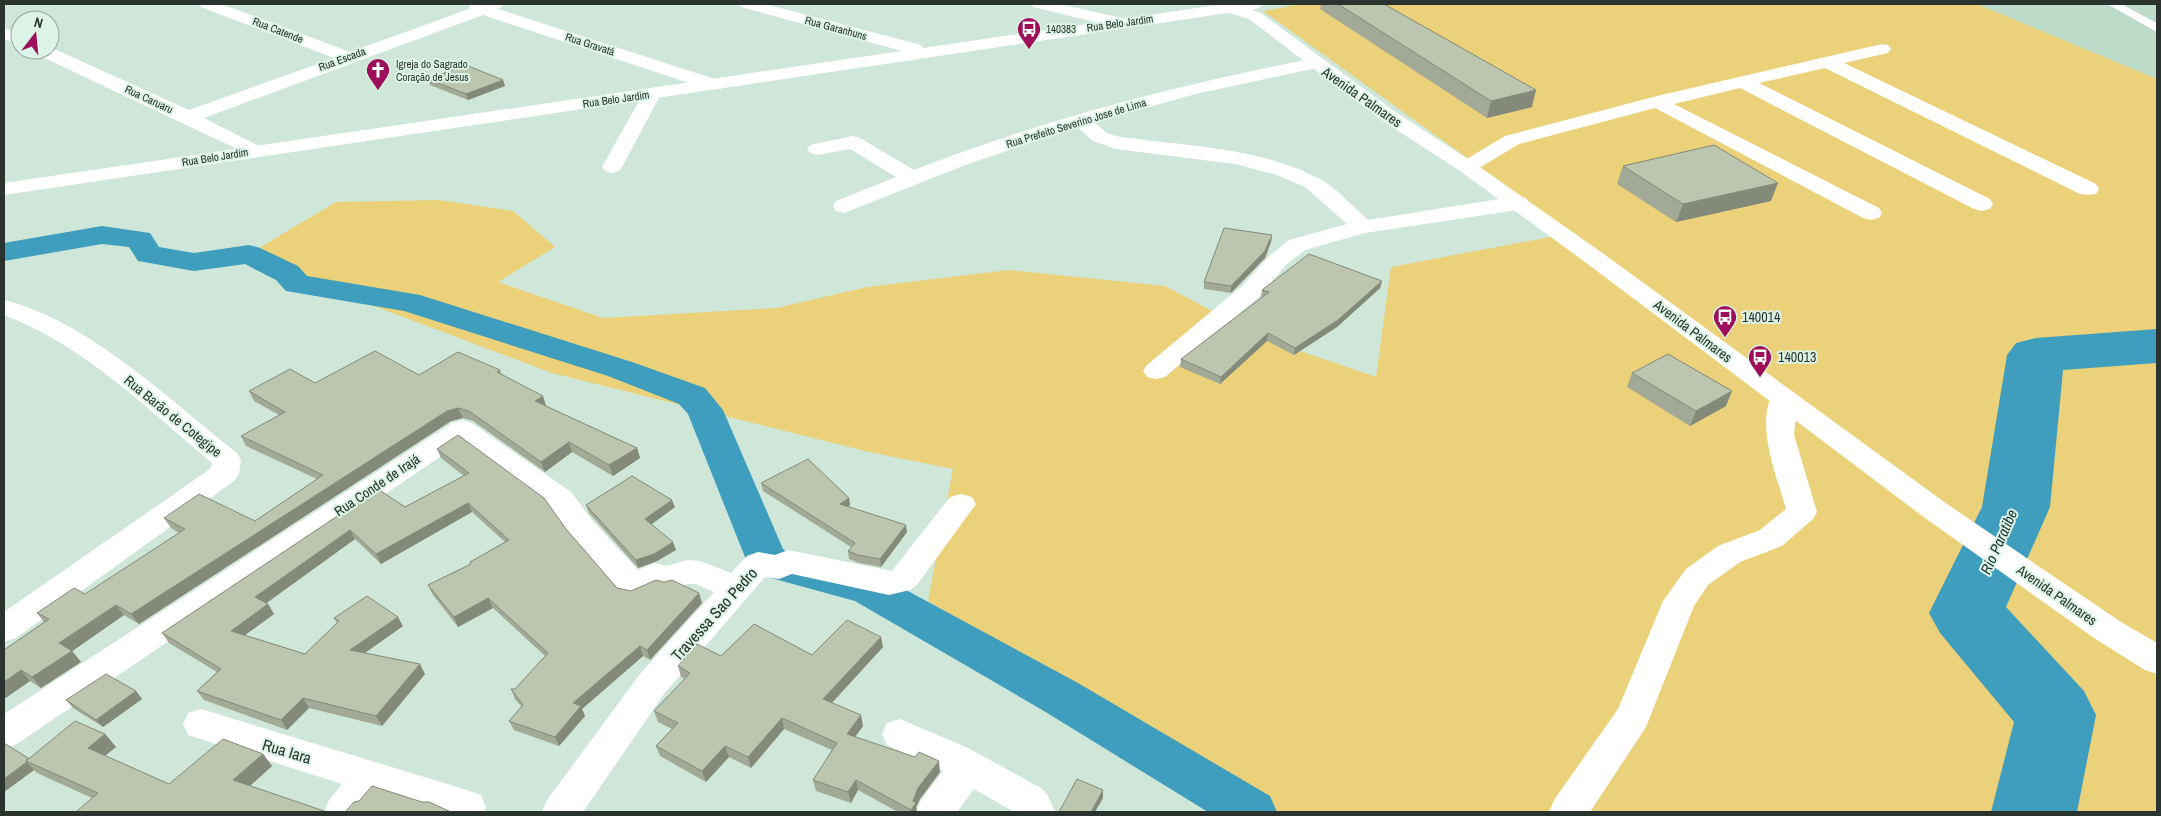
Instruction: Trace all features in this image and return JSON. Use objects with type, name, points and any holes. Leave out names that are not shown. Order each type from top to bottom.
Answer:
[{"type":"street","name":"Rua Catende","points":[[207,4],[348,57]]},
{"type":"street","name":"Rua Garanhuns","points":[[748,4],[925,52]]},
{"type":"street","points":[[1039,4],[1120,23]]},
{"type":"street","name":"Rua Escada","points":[[188,117],[482,5]]},
{"type":"street","name":"Rua Gravatá","points":[[482,5],[714,85]]},
{"type":"street","name":"Rua Belo Jardim","points":[[4,189],[714,85],[1226,6]]},
{"type":"street","name":"Avenida Palmares","points":[[1226,6],[1254,7],[1314,63],[1386,116],[1467,167],[1957,525],[2061,598],[2157,660]]},
{"type":"street","points":[[1467,167],[1512,140],[1657,102],[1882,49]]},
{"type":"street","name":"Rua Caruaru","points":[[60,58],[188,117],[254,151]]},
{"type":"street","points":[[1827,62],[2088,188]]},
{"type":"street","name":"Rua Prefeito Severino Jose de Lima","points":[[844,206],[1002,145],[1079,120],[1207,85],[1314,63]]},
{"type":"street","points":[[1742,82],[1982,204]]},
{"type":"street","points":[[612,167],[652,94]]},
{"type":"street","points":[[1657,102],[1872,213]]},
{"type":"street","points":[[1079,120],[1100,137],[1116,143],[1236,158],[1296,176],[1312,183],[1363,227]]},
{"type":"street","points":[[817,149],[853,142],[913,178]]},
{"type":"street","points":[[1156,371],[1252,290],[1278,260],[1297,245],[1363,227],[1518,203]]},
{"type":"street","name":"Rua Barão de Cotegipe","points":[[4,307],[31,317],[92,351],[227,460],[224,474],[4,629]]},
{"type":"street","points":[[1568,812],[1633,716],[1679,601],[1697,577],[1729,554],[1771,538],[1802,512],[1780,435],[1784,398]]},
{"type":"street","name":"Rua Conde de Irajá","points":[[4,732],[462,429],[560,500],[582,529],[634,587],[655,575],[667,578],[692,572],[761,572]]},
{"type":"street","points":[[761,572],[889,583],[898,582],[906,577],[961,504]]},
{"type":"street","name":"Travessa Sao Pedro","points":[[561,812],[652,684],[761,572]]},
{"type":"street","name":"Rua Iara","points":[[201,724],[468,807]]},
{"type":"street","points":[[900,734],[1027,800],[1036,812]]},
{"type":"street","points":[[935,812],[968,768]]},
{"type":"street","points":[[343,812],[372,777]]},
{"type":"lane","points":[[2112,4],[2157,28]]},
{"type":"shaded area","points":[[1301,4],[1977,4],[2157,79],[2157,812],[1278,812],[928,601],[953,469],[865,451],[552,373],[329,289],[249,254],[336,202],[439,200],[513,211],[555,247],[498,282],[603,318],[777,308],[867,287],[1009,270],[1165,286],[1265,339],[1376,377],[1391,267],[1571,233],[1263,11]]},
{"type":"shaded area","points":[[1977,4],[2157,4],[2157,79]]},
{"type":"building","points":[[1338,4],[1384,4],[1536,90],[1491,101]]},
{"type":"building","points":[[466,65],[503,80],[466,94],[428,79]]},
{"type":"building","points":[[1714,145],[1778,183],[1683,204],[1623,166]]},
{"type":"building","points":[[1224,228],[1272,235],[1265,251],[1231,286],[1204,282]]},
{"type":"building","points":[[1309,254],[1382,281],[1338,320],[1295,348],[1268,333],[1221,377],[1181,359],[1269,292],[1262,290]]},
{"type":"building","points":[[375,351],[419,375],[458,352],[500,370],[497,372],[543,396],[535,401],[637,448],[609,465],[569,442],[541,462],[469,411],[458,408],[447,411],[131,614],[116,605],[59,643],[72,651],[32,677],[21,670],[4,682],[4,650],[49,619],[37,613],[74,588],[85,594],[185,529],[164,518],[199,494],[255,521],[323,475],[241,436],[285,412],[249,391],[290,369],[315,383]]},
{"type":"building","points":[[1668,354],[1732,391],[1696,411],[1632,373]]},
{"type":"building","points":[[458,435],[544,498],[566,529],[617,588],[631,591],[656,580],[664,582],[672,580],[699,593],[647,650],[640,646],[573,703],[581,706],[555,737],[509,721],[523,705],[511,689],[515,689],[548,653],[488,598],[454,617],[428,585],[471,564],[470,562],[509,540],[468,503],[376,554],[350,530],[255,597],[268,604],[231,631],[305,654],[339,621],[334,618],[367,596],[398,617],[350,650],[420,664],[376,716],[303,698],[281,720],[197,691],[221,669],[162,633],[378,489],[405,507],[469,473],[437,449]]},
{"type":"building","points":[[808,459],[849,498],[840,504],[906,525],[880,559],[848,551],[855,543],[761,483]]},
{"type":"building","points":[[632,476],[672,500],[645,519],[673,542],[654,554],[636,560],[586,505]]},
{"type":"building","points":[[847,620],[881,637],[823,699],[861,715],[847,734],[915,757],[919,752],[939,761],[918,788],[913,801],[916,803],[911,810],[856,780],[848,792],[813,780],[837,743],[782,718],[748,757],[725,746],[702,771],[656,746],[678,723],[654,711],[690,673],[678,666],[697,644],[721,656],[754,624],[812,655]]},
{"type":"building","points":[[106,674],[136,691],[96,720],[66,700]]},
{"type":"building","points":[[75,721],[105,734],[88,748],[169,784],[223,739],[263,754],[233,780],[327,812],[76,812],[98,793],[26,761]]},
{"type":"building","points":[[4,743],[28,758],[27,762],[4,779]]},
{"type":"building","points":[[1077,779],[1103,790],[1091,812],[1059,812]]},
{"type":"building","points":[[372,786],[422,802],[429,802],[451,812],[345,812],[354,802],[359,801]]},
{"type":"waterway","points":[[4,252],[102,235],[139,239],[149,255],[194,262],[249,254],[287,273],[297,284],[409,302],[620,369],[692,396],[705,410],[766,557],[772,563],[867,588],[1061,697],[1252,812]]},
{"type":"waterway","name":"Rio Paratibe","points":[[2034,812],[2056,715],[1966,613],[2016,507],[2036,355],[2157,346]]},
{"type":"place","name":"140383","points":[[1029,50]]},
{"type":"place","name":"Igreja do Sagrado Coração de Jesus","points":[[378,91]]},
{"type":"place","name":"140014","points":[[1725,338]]},
{"type":"place","name":"140013","points":[[1760,378]]}]
